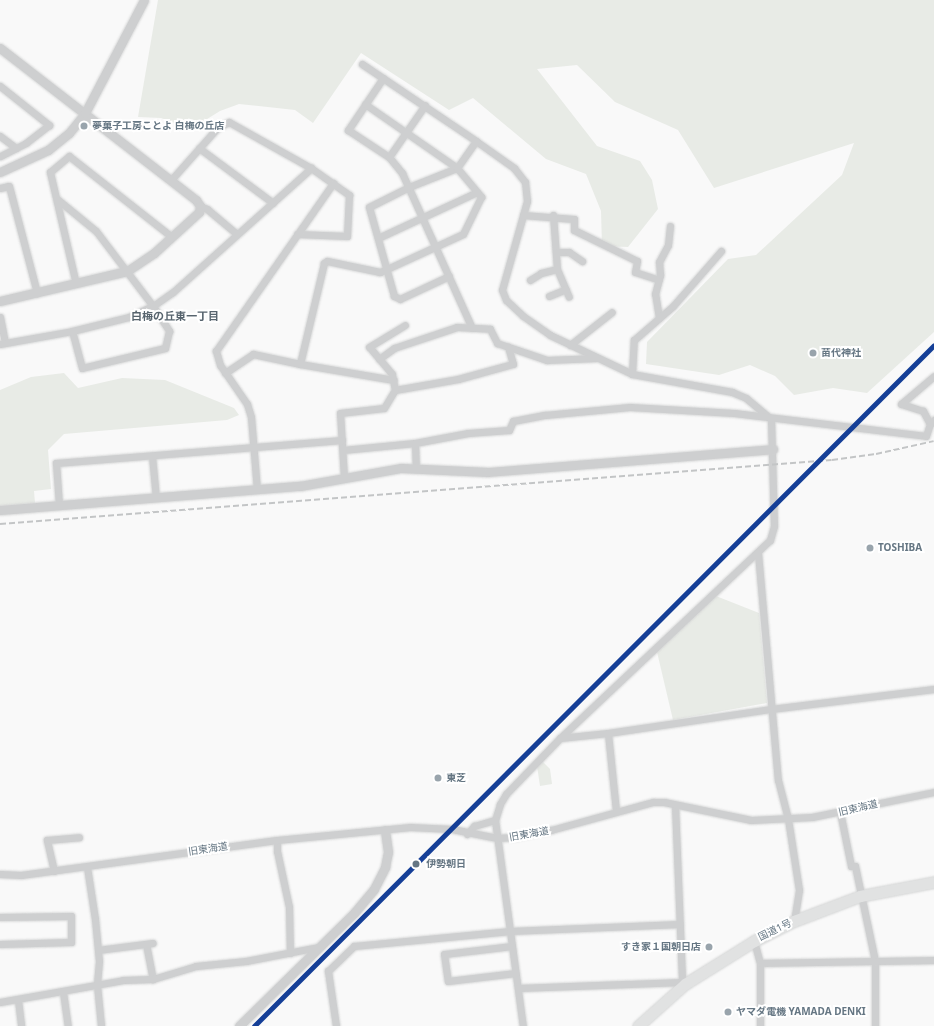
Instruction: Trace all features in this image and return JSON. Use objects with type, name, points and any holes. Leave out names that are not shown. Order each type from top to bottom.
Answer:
[{"type":"highway","name":"国道1号","points":[[642,1024],[684,983],[754,940],[794,920],[860,896],[934,882]]},
{"type":"street","points":[[0,172],[48,150],[69,133],[85,113],[144,0]]},
{"type":"street","points":[[0,48],[171,180],[196,200],[200,206],[207,209],[238,234]]},
{"type":"street","points":[[362,64],[425,105],[514,168],[525,182],[527,201],[502,284],[503,296],[536,326],[570,345],[632,374],[732,392],[746,398],[771,419],[774,526],[770,540],[758,553],[560,738],[506,794],[495,820],[523,1026]]},
{"type":"street","points":[[384,78],[348,130],[389,157],[402,173],[472,328]]},
{"type":"street","points":[[0,86],[49,125],[39,134],[0,156]]},
{"type":"street","points":[[300,364],[324,263],[327,261],[380,272],[463,234],[481,197],[457,168],[365,104]]},
{"type":"street","points":[[389,157],[425,105]]},
{"type":"street","points":[[171,180],[218,127],[229,122],[311,168],[349,195],[347,236],[297,234]]},
{"type":"street","points":[[342,131],[350,136],[354,134]]},
{"type":"street","points":[[0,136],[16,148]]},
{"type":"street","points":[[449,276],[400,299],[394,296],[369,207],[409,187],[457,168],[476,141]]},
{"type":"street","points":[[199,148],[273,203]]},
{"type":"street","points":[[76,284],[50,172],[69,156],[172,237]]},
{"type":"street","points":[[0,317],[3,343],[72,331],[129,317],[153,306],[173,292],[311,168]]},
{"type":"street","points":[[257,490],[254,447],[247,404],[217,359],[219,344],[333,183]]},
{"type":"street","points":[[0,188],[9,186],[37,293]]},
{"type":"street","points":[[378,238],[422,216],[477,192]]},
{"type":"street","points":[[57,199],[96,231],[153,306],[169,331],[165,348],[82,368],[72,331]]},
{"type":"street","points":[[0,301],[127,271],[154,253],[172,237],[199,212],[200,206]]},
{"type":"street","points":[[523,215],[552,215],[574,219],[574,230],[637,262],[635,272],[659,280]]},
{"type":"street","points":[[552,215],[557,269],[569,297]]},
{"type":"street","points":[[659,318],[655,294],[659,280],[659,262],[668,244],[670,226]]},
{"type":"street","points":[[632,374],[634,340],[659,318],[721,251]]},
{"type":"street","points":[[556,252],[569,252],[582,261]]},
{"type":"street","points":[[530,280],[541,273],[557,269]]},
{"type":"street","points":[[549,296],[566,289]]},
{"type":"street","points":[[570,345],[612,312]]},
{"type":"street","points":[[344,478],[340,413],[384,408],[396,390],[394,380],[392,374],[369,347],[405,325]]},
{"type":"street","points":[[379,359],[394,348],[457,328],[490,329],[497,343],[553,361],[597,358]]},
{"type":"street","points":[[396,390],[458,379],[513,364],[508,347]]},
{"type":"street","points":[[225,373],[252,354],[394,380]]},
{"type":"street","points":[[926,436],[932,422],[923,411],[901,404],[934,376]]},
{"type":"street","points":[[343,450],[415,443],[468,433],[509,430],[514,422],[545,415],[630,406],[734,413],[771,419],[926,436],[934,433]]},
{"type":"street","points":[[59,506],[56,463],[342,440]]},
{"type":"street","points":[[415,443],[416,469]]},
{"type":"street","points":[[0,510],[300,486],[388,470],[416,469],[488,472],[773,449]]},
{"type":"street","points":[[152,456],[156,498]]},
{"type":"street","points":[[758,553],[770,708],[778,780],[788,819],[799,890],[794,920]]},
{"type":"street","points":[[560,738],[608,733],[770,708],[934,689]]},
{"type":"street","points":[[608,733],[616,811]]},
{"type":"street","name":"旧東海道","points":[[0,874],[22,875],[277,840],[385,830],[433,827],[497,838],[551,830],[653,802],[751,820],[788,819],[840,812],[934,792]]},
{"type":"street","points":[[518,988],[684,983],[675,805]]},
{"type":"street","points":[[840,812],[851,866],[855,866],[874,962],[875,1026]]},
{"type":"street","points":[[467,834],[474,826],[495,820]]},
{"type":"street","points":[[239,1026],[354,913],[374,889],[385,867],[388,852],[385,830]]},
{"type":"street","points":[[54,871],[47,840],[79,837]]},
{"type":"street","points":[[277,840],[277,851],[289,907],[290,953]]},
{"type":"street","points":[[87,867],[98,950],[97,984],[101,1026]]},
{"type":"street","points":[[0,917],[71,916],[71,942],[0,944]]},
{"type":"street","points":[[336,1026],[328,971],[354,946],[510,931],[680,924]]},
{"type":"street","points":[[754,940],[760,963],[760,1026]]},
{"type":"street","points":[[98,950],[150,944],[153,979]]},
{"type":"street","points":[[512,946],[444,954],[448,981],[516,973]]},
{"type":"street","points":[[0,1002],[63,992],[97,984],[153,979],[196,966],[290,953],[318,947]]},
{"type":"street","points":[[760,963],[934,960]]},
{"type":"street","points":[[63,992],[68,1026]]},
{"type":"street","points":[[18,1000],[21,1026]]},
{"type":"shaded area","points":[[158,0],[934,0],[934,332],[867,393],[833,388],[794,395],[775,376],[750,365],[719,375],[646,364],[647,342],[728,259],[756,255],[842,175],[854,143],[714,188],[678,130],[615,102],[577,65],[537,69],[597,146],[640,161],[652,180],[658,209],[628,247],[602,246],[601,211],[586,174],[546,159],[473,98],[449,110],[361,53],[313,123],[295,110],[239,104],[220,111],[191,129],[161,118],[138,117]]},
{"type":"shaded area","points":[[64,373],[78,388],[122,378],[165,380],[234,408],[239,415],[227,420],[64,434],[48,450],[51,489],[34,491],[35,503],[0,506],[0,390],[31,377]]},
{"type":"shaded area","points":[[716,596],[759,613],[767,703],[673,720],[657,652]]},
{"type":"shaded area","points":[[543,762],[550,769],[552,784],[540,786],[537,766]]},
{"type":"railway","points":[[0,524],[832,460],[876,454],[934,441]]},
{"type":"transit line","points":[[254,1026],[934,345]]},
{"type":"place","name":"夢菓子工房ことよ 白梅の丘店","points":[[84,126]]},
{"type":"place","name":"苗代神社","points":[[813,353]]},
{"type":"place","name":"TOSHIBA","points":[[870,548]]},
{"type":"place","name":"東芝","points":[[438,778]]},
{"type":"place","name":"伊勢朝日","points":[[416,864]]},
{"type":"place","name":"すき家１国朝日店","points":[[709,947]]},
{"type":"place","name":"ヤマダ電機 YAMADA DENKI","points":[[728,1012]]},
{"type":"district","name":"白梅の丘東一丁目","points":[[175,316]]}]
